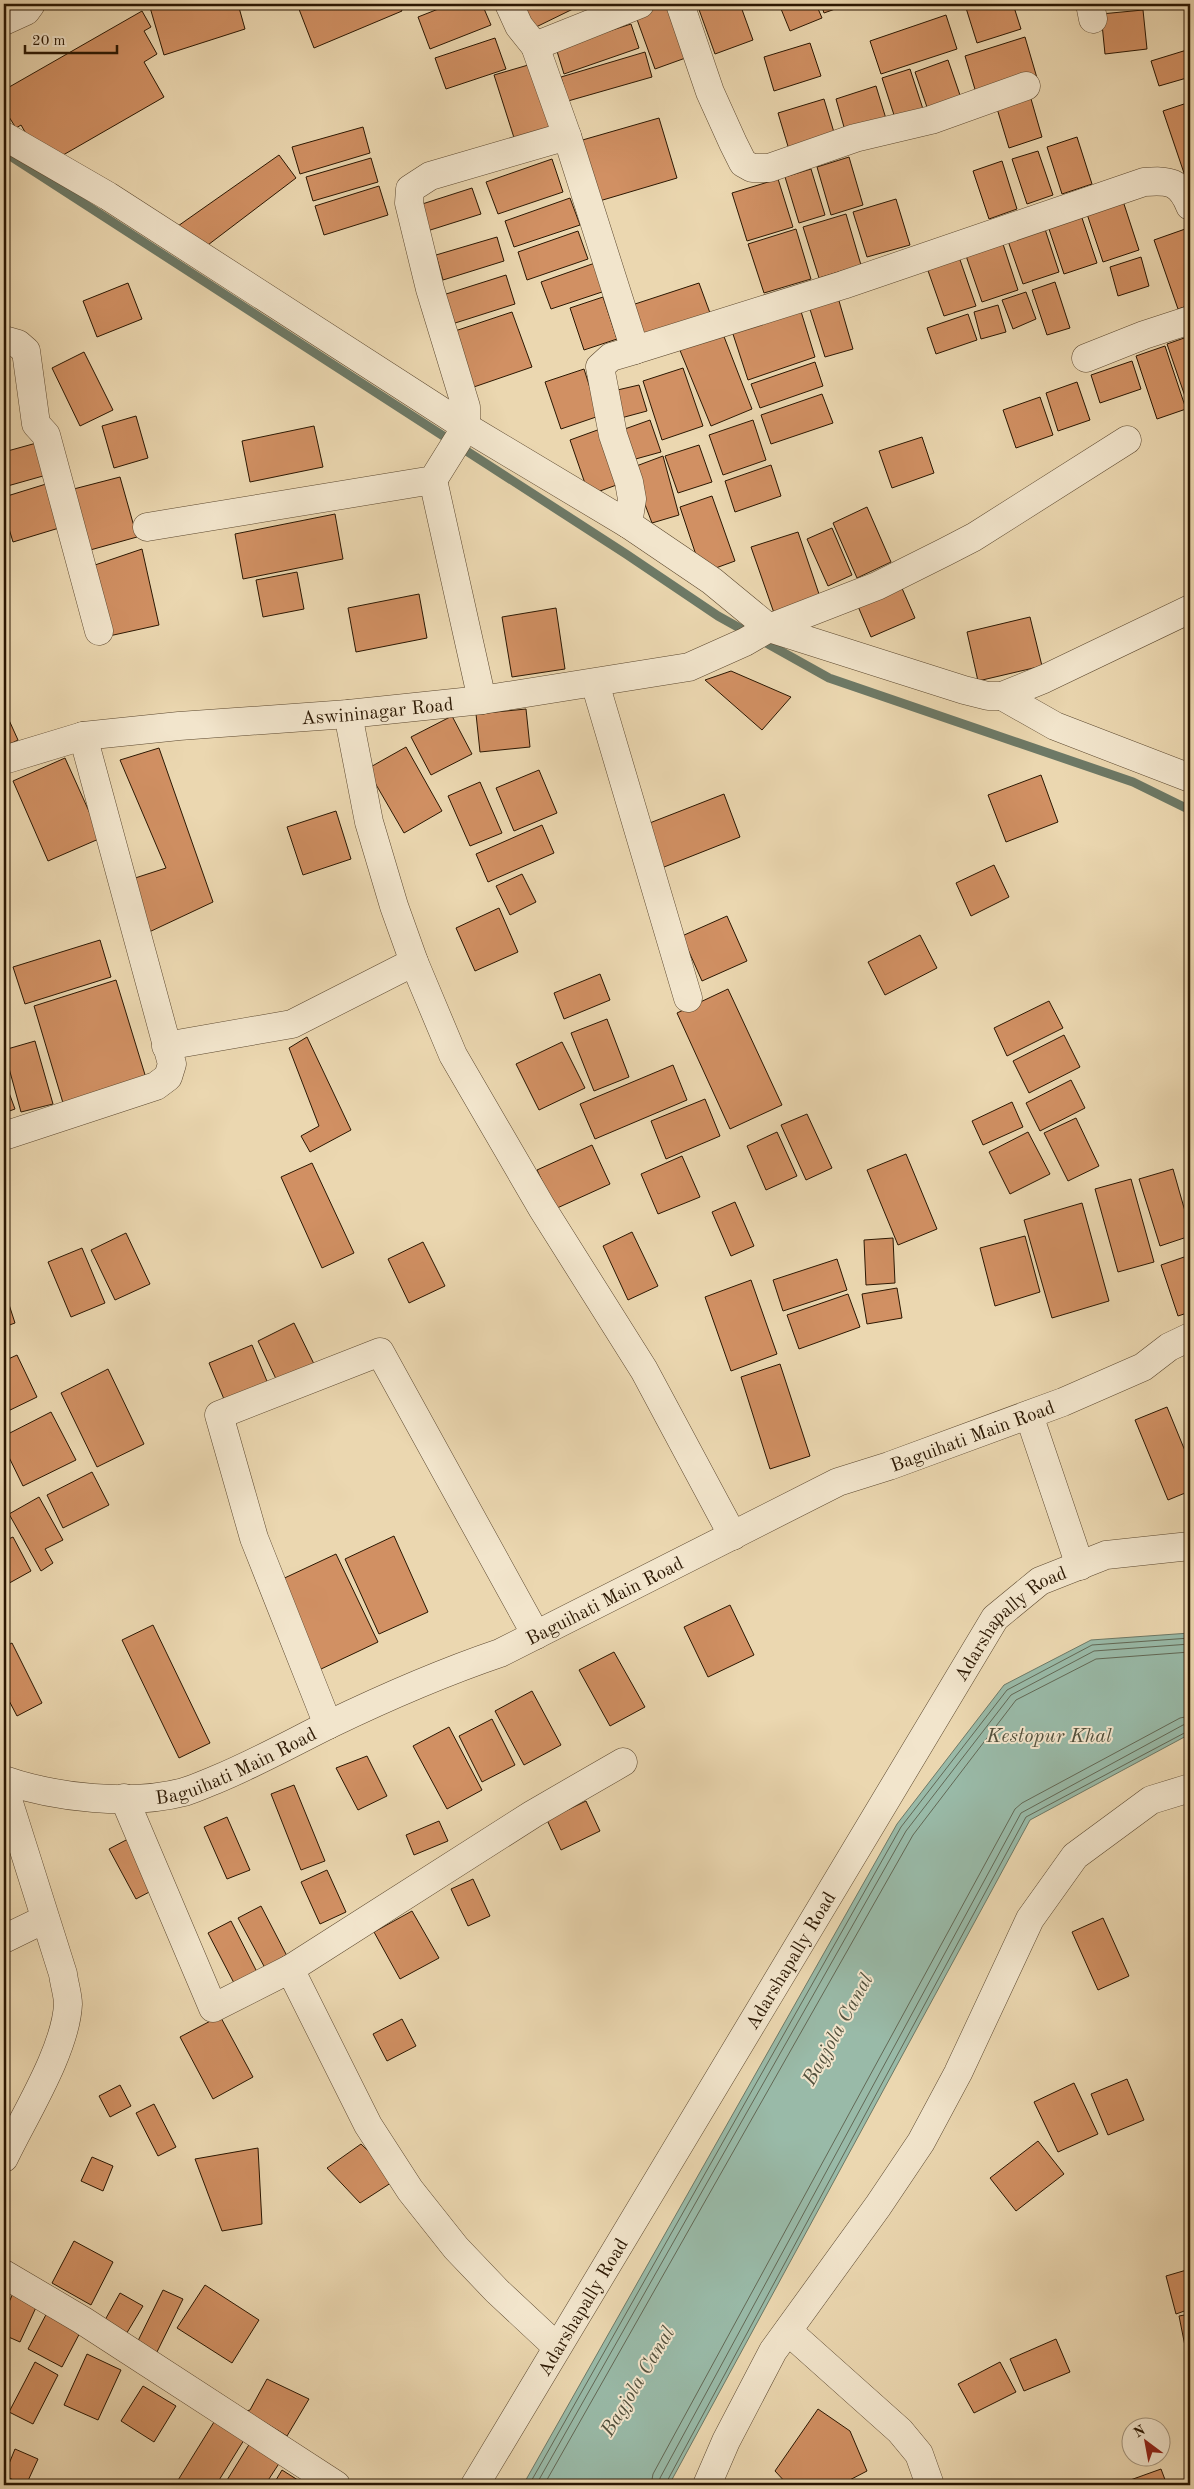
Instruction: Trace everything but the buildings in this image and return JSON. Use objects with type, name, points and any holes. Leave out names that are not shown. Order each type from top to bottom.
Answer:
[{"type":"street","points":[[4,20],[26,11],[31,4]]},
{"type":"street","points":[[509,4],[519,26],[535,46],[567,136],[635,350]]},
{"type":"street","points":[[535,46],[640,4]]},
{"type":"street","points":[[680,4],[710,92],[744,163],[752,168],[769,168],[855,138],[931,120],[1026,86]]},
{"type":"street","points":[[4,136],[108,196],[459,438],[628,524],[712,581],[758,634],[964,690],[988,696],[1002,696],[1044,679],[1190,609]]},
{"type":"street","points":[[482,700],[433,480],[459,438],[466,407],[430,289],[409,203],[410,189],[430,176],[567,136]]},
{"type":"street","points":[[628,524],[632,499],[629,482],[613,435],[600,366],[610,357],[843,285],[1144,182],[1164,180],[1180,187],[1190,206]]},
{"type":"street","points":[[1086,358],[1144,335],[1190,320]]},
{"type":"street","points":[[4,340],[18,344],[26,351],[36,424],[46,435],[99,631]]},
{"type":"street","name":"Aswininagar Road","points":[[4,760],[83,736],[179,726],[348,714],[482,700],[689,667],[758,634],[877,586],[974,537],[1127,440]]},
{"type":"street","points":[[147,528],[433,480]]},
{"type":"street","points":[[595,683],[688,998]]},
{"type":"street","points":[[1002,696],[1055,726],[1190,778]]},
{"type":"street","points":[[348,714],[369,822],[394,906],[414,962],[453,1055],[542,1208],[644,1370],[733,1536]]},
{"type":"street","points":[[4,1136],[156,1086],[168,1077],[172,1064],[83,736]]},
{"type":"street","points":[[166,1046],[292,1024],[414,962]]},
{"type":"street","name":"Baguihati Main Road","points":[[4,1780],[34,1790],[79,1797],[144,1798],[184,1792],[256,1763],[328,1725],[458,1667],[500,1653],[838,1482],[1029,1415],[1143,1367],[1169,1347],[1190,1337]]},
{"type":"street","points":[[328,1725],[254,1538],[219,1416],[380,1352],[536,1635]]},
{"type":"street","points":[[1029,1415],[1080,1566]]},
{"type":"street","name":"Adarshapally Road","points":[[475,2485],[995,1618],[1040,1581],[1106,1555],[1190,1546]]},
{"type":"street","points":[[124,1798],[213,2008],[290,1970],[534,1814],[623,1762]]},
{"type":"street","points":[[4,1787],[63,1974],[68,2003],[63,2033],[50,2067],[4,2158]]},
{"type":"street","points":[[707,2485],[726,2442],[773,2351],[878,2206],[921,2142],[958,2073],[1030,1919],[1075,1856],[1152,1800],[1190,1788]]},
{"type":"street","points":[[4,1939],[46,1919]]},
{"type":"street","points":[[290,1970],[368,2125],[410,2190],[456,2248],[497,2291],[557,2347]]},
{"type":"street","points":[[4,2274],[82,2320],[336,2485]]},
{"type":"street","points":[[788,2331],[900,2431],[919,2454],[930,2485]]},
{"type":"water","name":"Kestopur Khal","points":[[1190,1633],[1190,1734],[1030,1820],[669,2485],[523,2485],[897,1824],[1004,1685],[1091,1640]]},
{"type":"waterway","points":[[4,152],[626,554],[718,616],[829,678],[1133,782],[1190,810]]},
{"type":"water label","name":"Bagjola Canal","points":[[837,2029]]},
{"type":"water label","name":"Bagjola Canal","points":[[637,2381]]}]
